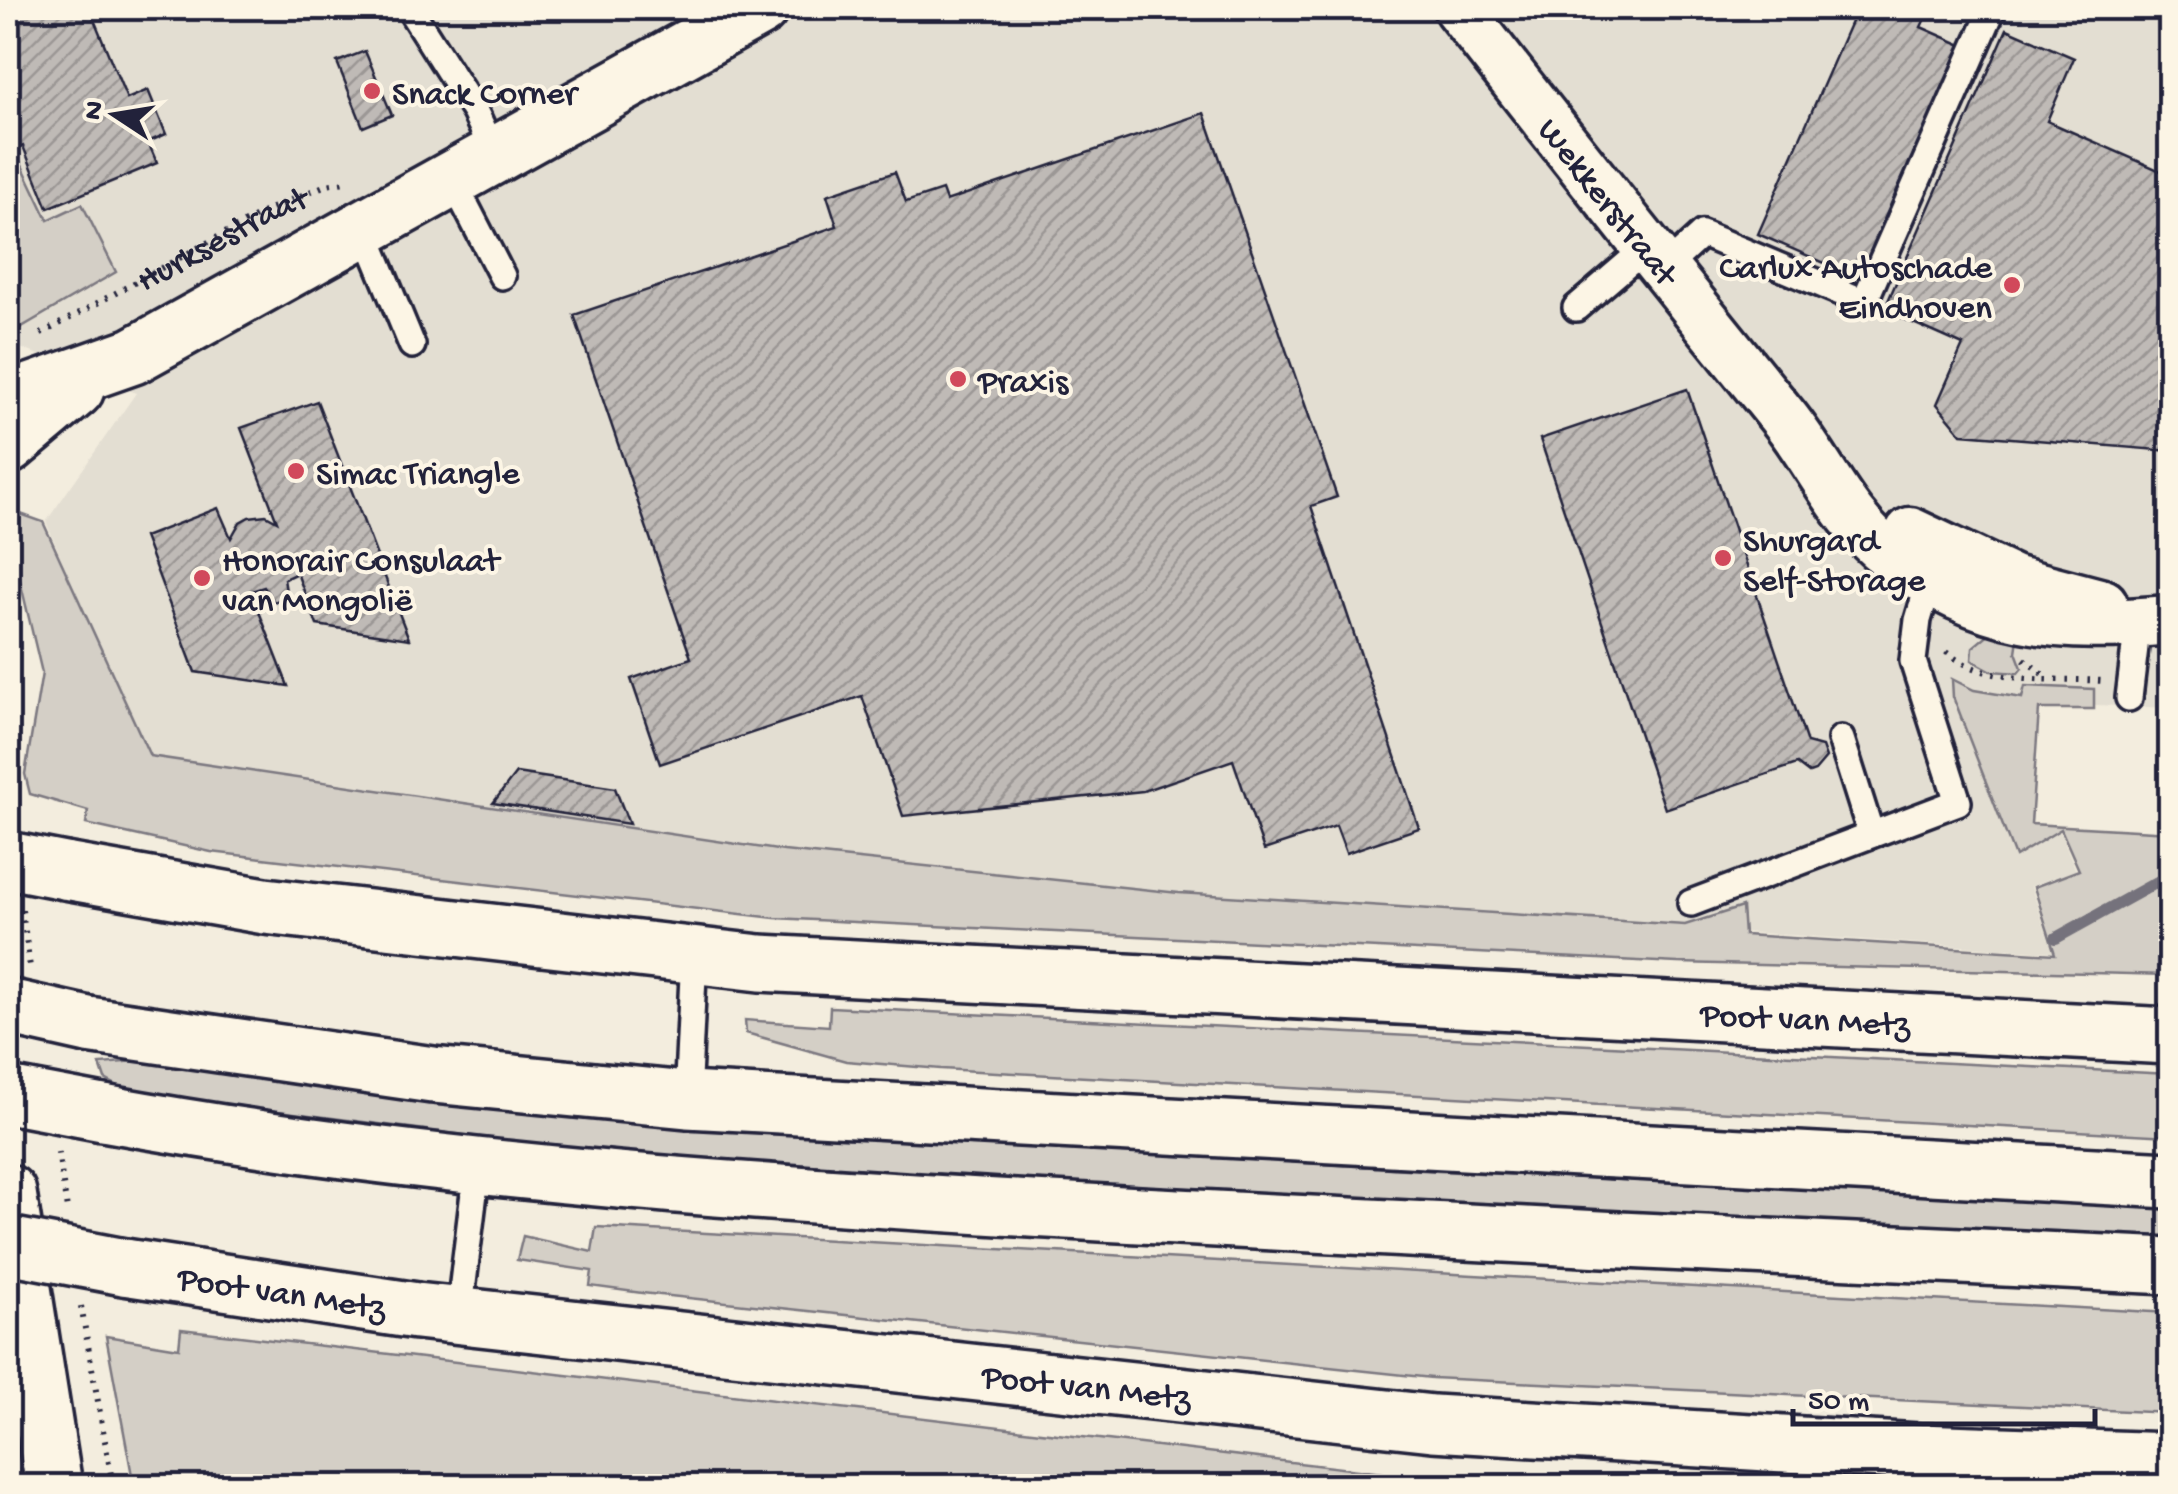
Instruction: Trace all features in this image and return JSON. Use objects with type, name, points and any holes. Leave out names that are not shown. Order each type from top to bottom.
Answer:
[{"type":"main road","name":"Hurksestraat","points":[[8,446],[98,371],[362,205],[473,167],[760,8]]},
{"type":"main road","name":"Hurksestraat","points":[[8,400],[98,371]]},
{"type":"main road","name":"Poot van Metz","points":[[8,860],[265,906],[760,962],[2170,1036]]},
{"type":"main road","points":[[2054,1030],[2114,1010],[2170,1001]]},
{"type":"main road","points":[[8,1007],[88,1024],[433,1075],[687,1100],[2170,1180]]},
{"type":"main road","points":[[8,1095],[246,1138],[478,1168],[934,1204],[2170,1266]]},
{"type":"main road","points":[[8,1193],[54,1486]]},
{"type":"main road","name":"Poot van Metz","points":[[8,1245],[459,1316],[1434,1423],[1919,1452],[2170,1461]]},
{"type":"street","name":"Wekkerstraat","points":[[1458,8],[1800,439],[1904,528],[1935,564],[2154,618]]},
{"type":"lane","points":[[409,8],[475,112],[473,167],[502,276]]},
{"type":"lane","points":[[1576,308],[1702,234],[1864,302],[1992,8]]},
{"type":"lane","points":[[362,205],[412,345]]},
{"type":"lane","points":[[1691,903],[1958,802],[1913,661],[1935,564]]},
{"type":"lane","points":[[2130,698],[2154,618]]},
{"type":"lane","points":[[1841,739],[1872,834]]},
{"type":"lane","points":[[687,1100],[694,955]]},
{"type":"lane","points":[[459,1316],[478,1168]]},
{"type":"path","name":"Hurksestraat","points":[[30,340],[267,210],[326,185],[362,205]]},
{"type":"path","points":[[1968,667],[2000,676],[2046,676]]},
{"type":"shaded area","points":[[8,8],[2170,8],[2170,708],[1970,700],[2018,850],[2060,832],[2076,870],[2031,886],[2053,952],[1177,896],[783,856],[147,762],[46,522],[136,393],[8,343]]},
{"type":"shaded area","points":[[19,159],[48,220],[82,204],[116,272],[8,335],[8,164]]},
{"type":"shaded area","points":[[15,512],[43,522],[150,756],[784,851],[1179,893],[1685,925],[1742,907],[1744,935],[2055,954],[2034,887],[2079,870],[2061,829],[2015,857],[1953,697],[1952,679],[1974,690],[2022,698],[2025,686],[2094,689],[2094,709],[2039,709],[2031,824],[2170,832],[2170,975],[1678,963],[775,918],[211,852],[86,824],[88,811],[30,794],[25,774],[42,673],[9,534]]},
{"type":"shaded area","points":[[1991,632],[2019,632],[2016,652],[2022,668],[2018,673],[1992,671],[1972,660],[1973,647]]},
{"type":"shaded area","points":[[830,1007],[2170,1074],[2170,1136],[941,1069],[846,1061],[746,1033],[745,1020],[829,1026]]},
{"type":"shaded area","points":[[137,1061],[613,1121],[1439,1171],[2170,1206],[2170,1239],[1436,1206],[613,1154],[130,1092],[105,1079],[100,1064]]},
{"type":"shaded area","points":[[596,1227],[2170,1313],[2170,1413],[1432,1378],[642,1293],[590,1286],[592,1271],[517,1260],[523,1236],[592,1252]]},
{"type":"shaded area","points":[[181,1329],[1433,1479],[1580,1486],[134,1486],[106,1336],[179,1348]]},
{"type":"building","points":[[8,8],[100,8],[93,17],[127,99],[148,90],[166,134],[148,142],[157,163],[48,208],[23,146],[8,152]]},
{"type":"building","points":[[1857,8],[1930,8],[1921,27],[1962,45],[1859,278],[1758,234]]},
{"type":"building","points":[[2007,29],[2074,58],[2047,121],[2170,175],[2170,451],[1962,434],[1937,404],[1963,345],[1884,310]]},
{"type":"building","points":[[365,51],[392,115],[363,127],[337,62]]},
{"type":"building","points":[[1204,113],[1337,497],[1311,506],[1419,828],[1346,853],[1336,826],[1264,850],[1233,760],[1143,791],[903,816],[862,696],[660,764],[631,679],[691,658],[574,315],[837,226],[827,195],[895,172],[906,202],[942,190],[946,201]]},
{"type":"building","points":[[1687,389],[1807,743],[1822,747],[1826,758],[1809,773],[1797,764],[1665,809],[1540,439]]},
{"type":"building","points":[[317,401],[409,639],[317,625],[297,573],[284,579],[287,597],[274,602],[264,587],[251,591],[288,686],[195,672],[144,537],[218,508],[231,538],[240,522],[249,517],[266,515],[277,521],[241,428]]},
{"type":"building","points":[[516,773],[615,788],[629,824],[493,803]]},
{"type":"waterway","points":[[2056,938],[2170,875]]},
{"type":"place","name":"Snack Corner","points":[[372,91]]},
{"type":"place","name":"Carlux Autoschade Eindhoven","points":[[2012,285]]},
{"type":"place","name":"Praxis","points":[[958,379]]},
{"type":"place","name":"Simac Triangle","points":[[296,471]]},
{"type":"place","name":"Shurgard Self-Storage","points":[[1723,558]]},
{"type":"place","name":"Honorair Consulaat van Mongolië","points":[[202,578]]}]
